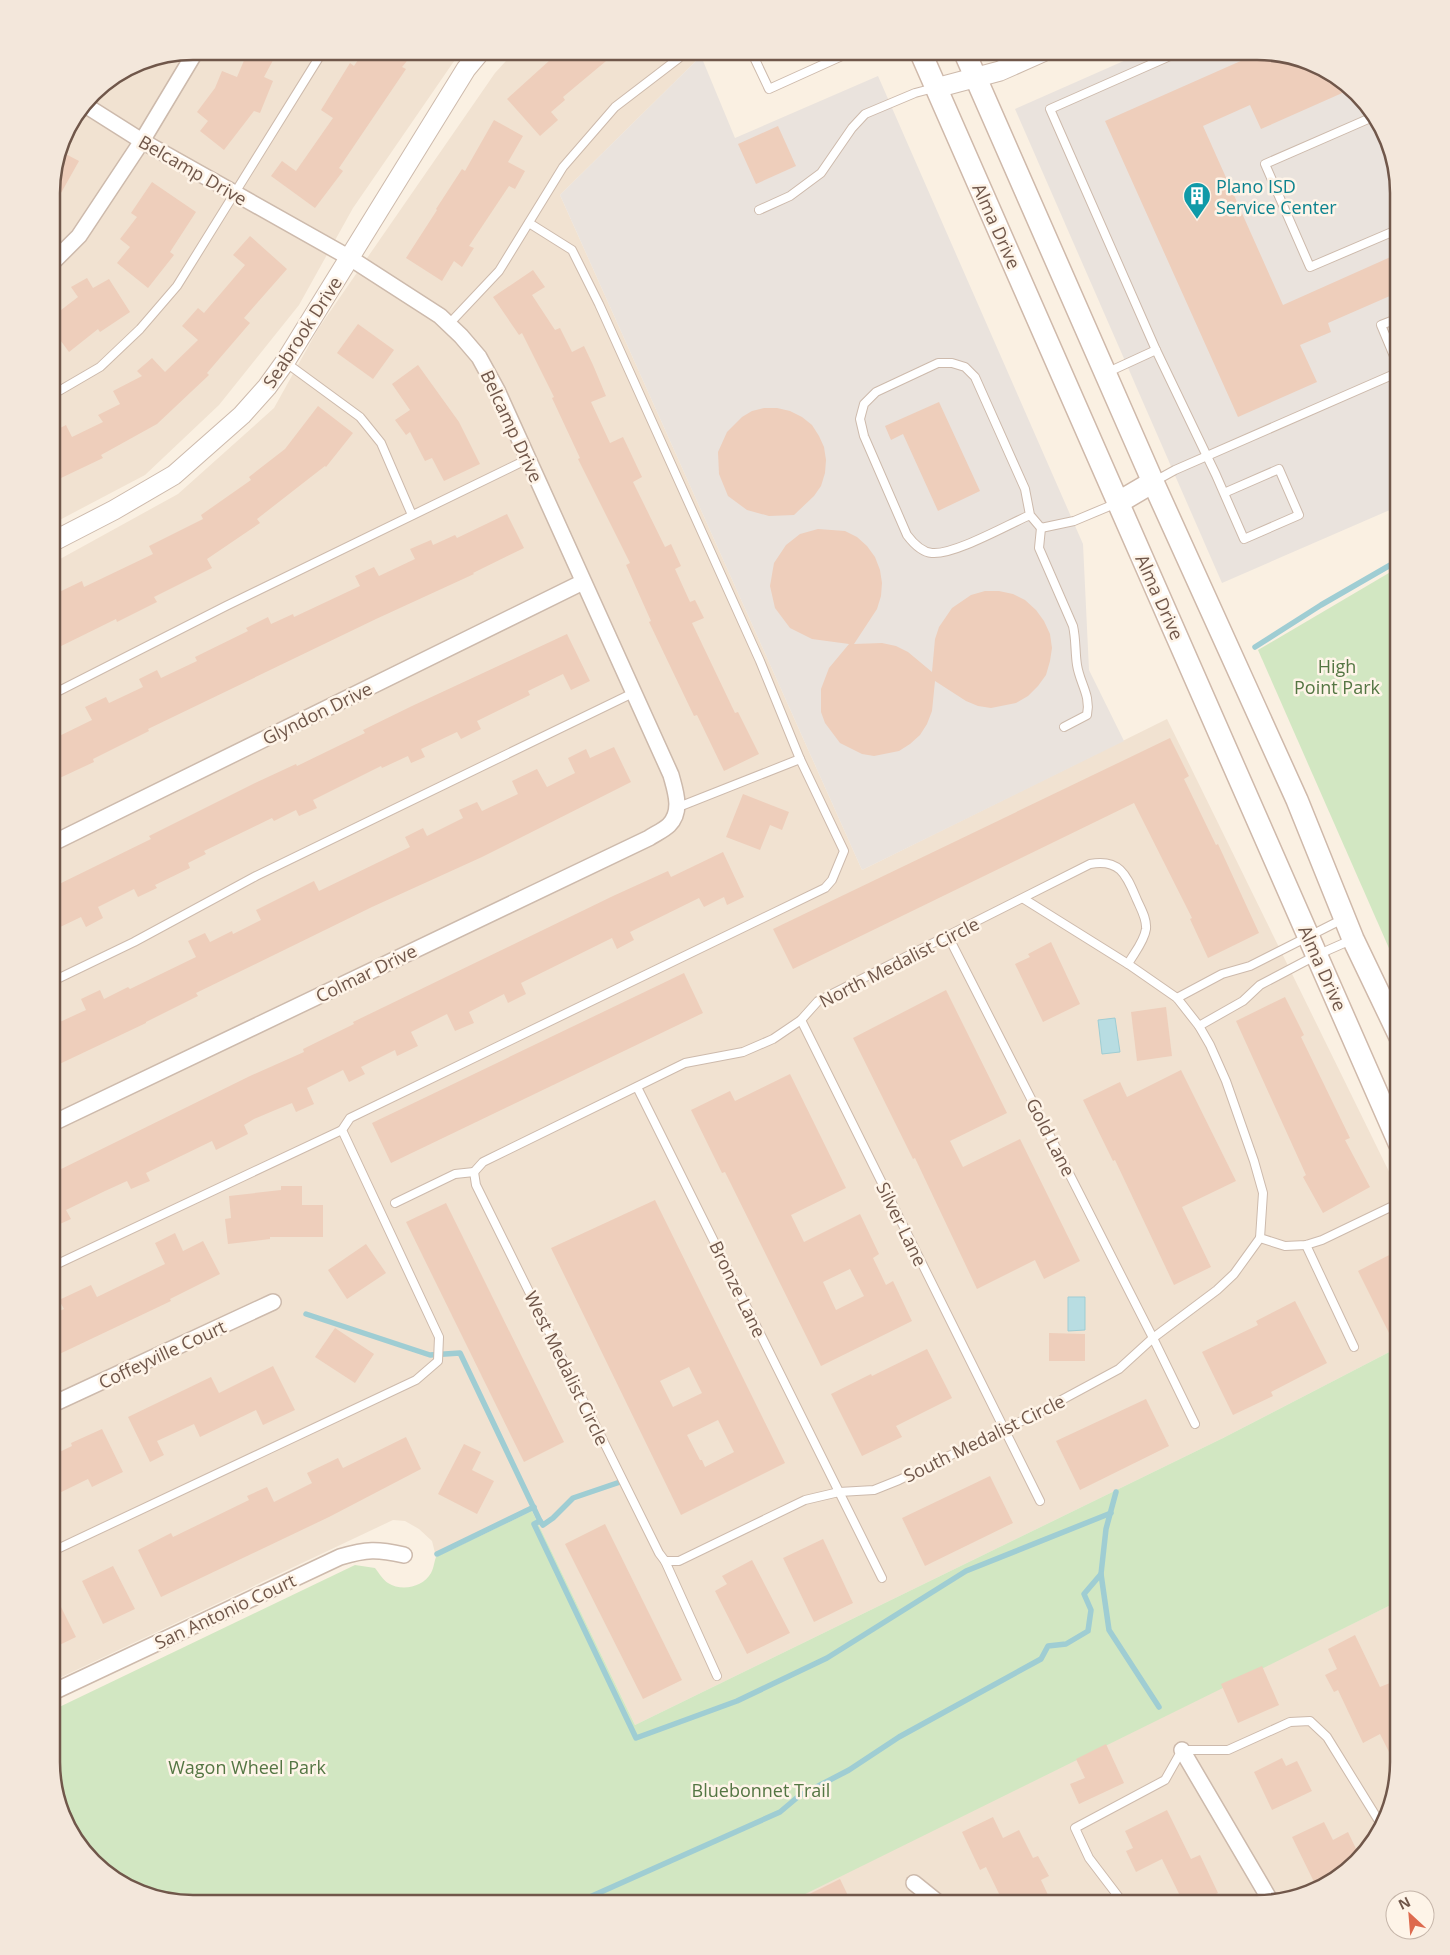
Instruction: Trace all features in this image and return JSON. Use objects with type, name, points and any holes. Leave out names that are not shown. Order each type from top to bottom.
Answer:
[{"type":"main road","name":"Alma Drive","points":[[924,60],[1390,1122]]},
{"type":"main road","points":[[968,60],[1153,482],[1296,800],[1354,939],[1390,1016]]},
{"type":"main road","points":[[1119,502],[1153,482]]},
{"type":"street","points":[[60,255],[79,236],[142,141],[191,60]]},
{"type":"street","name":"Seabrook Drive","points":[[60,538],[114,510],[174,475],[242,415],[285,362],[466,69],[474,60]]},
{"type":"street","points":[[936,88],[1000,71],[1026,60]]},
{"type":"street","name":"Belcamp Drive","points":[[90,108],[142,141],[350,258],[440,316],[462,336],[479,358],[497,390],[671,774],[677,797],[676,812]]},
{"type":"street","name":"Glyndon Drive","points":[[60,840],[583,582]]},
{"type":"street","name":"Colmar Drive","points":[[60,1120],[649,838],[669,825],[676,812]]},
{"type":"street","name":"Coffeyville Court","points":[[60,1401],[274,1302]]},
{"type":"street","name":"San Antonio Court","points":[[60,1688],[340,1557],[363,1550],[380,1550],[404,1555]]},
{"type":"street","points":[[1182,1750],[1267,1894]]},
{"type":"street","points":[[914,1883],[929,1895]]},
{"type":"lane","points":[[60,390],[100,367],[140,329],[177,286],[317,60]]},
{"type":"lane","points":[[449,324],[498,271],[563,167],[615,108],[676,60]]},
{"type":"lane","points":[[755,60],[769,89],[832,60]]},
{"type":"lane","points":[[1161,60],[1050,109],[1156,350],[1244,539],[1299,515],[1279,469],[1224,493]]},
{"type":"lane","points":[[759,210],[790,196],[821,173],[852,128],[865,114],[915,93],[936,88]]},
{"type":"lane","points":[[1368,119],[1265,164],[1310,268],[1390,234]]},
{"type":"lane","points":[[60,1263],[342,1130],[350,1118],[825,888],[832,880],[844,851],[800,759],[760,661],[599,304],[572,250],[529,223]]},
{"type":"lane","points":[[1390,322],[1381,325],[1390,346]]},
{"type":"lane","points":[[1106,373],[1156,350]]},
{"type":"lane","points":[[285,362],[360,417],[365,423],[381,443],[412,515]]},
{"type":"lane","points":[[1030,516],[950,551],[930,553],[916,546],[907,535],[864,436],[860,419],[864,404],[876,392],[938,363],[952,363],[965,367],[975,377],[1025,489],[1030,516],[1041,528],[1039,548],[1073,626],[1076,639],[1077,667],[1089,704],[1088,715],[1064,727]]},
{"type":"lane","points":[[1153,482],[1390,376]]},
{"type":"lane","points":[[60,691],[226,606],[528,458]]},
{"type":"lane","points":[[1041,528],[1074,521],[1119,502]]},
{"type":"lane","points":[[60,978],[134,942],[256,876],[633,693]]},
{"type":"lane","points":[[676,812],[800,759]]},
{"type":"lane","name":"North Medalist Circle","points":[[474,1172],[484,1162],[685,1063],[743,1052],[773,1039],[801,1020],[818,1001],[1024,899],[1090,864],[1099,862],[1113,866],[1126,874],[1144,916],[1146,929],[1141,943],[1128,964]]},
{"type":"lane","points":[[1024,899],[1128,964],[1177,998],[1199,1026],[1210,1045],[1226,1081],[1254,1161],[1262,1192],[1260,1238],[1285,1246],[1306,1245],[1322,1240],[1390,1207]]},
{"type":"lane","points":[[1177,998],[1222,974],[1250,966],[1345,918]]},
{"type":"lane","name":"Gold Lane","points":[[948,936],[1195,1424]]},
{"type":"lane","points":[[1199,1026],[1243,1001],[1260,985],[1317,955],[1354,939]]},
{"type":"lane","name":"Silver Lane","points":[[801,1020],[1040,1501]]},
{"type":"lane","name":"Bronze Lane","points":[[637,1087],[882,1578]]},
{"type":"lane","points":[[60,1548],[416,1380],[438,1361],[439,1337],[342,1130]]},
{"type":"lane","points":[[395,1203],[455,1174],[474,1172]]},
{"type":"lane","name":"West Medalist Circle","points":[[474,1172],[476,1185],[659,1553],[665,1561],[717,1676]]},
{"type":"lane","name":"South Medalist Circle","points":[[665,1561],[679,1561],[805,1500],[839,1492],[874,1490],[899,1480],[1003,1428],[1030,1417],[1119,1369],[1153,1338],[1223,1285],[1234,1274],[1260,1238]]},
{"type":"lane","points":[[1306,1245],[1354,1347]]},
{"type":"lane","points":[[1117,1895],[1089,1858],[1075,1828],[1165,1780],[1182,1750],[1228,1750],[1290,1722],[1310,1721],[1327,1737],[1377,1818]]},
{"type":"shaded area","points":[[184,60],[455,60],[353,208],[299,305],[219,405],[145,475],[60,520],[60,184],[70,142],[87,112],[105,93],[126,78],[150,67]]},
{"type":"shaded area","points":[[507,60],[697,60],[560,195],[862,870],[1167,719],[1390,1174],[1390,1352],[1223,1438],[635,1725],[532,1511],[436,1557],[432,1541],[419,1529],[405,1521],[393,1520],[60,1678],[60,559],[178,494],[274,408],[318,329],[495,73]]},
{"type":"shaded area","points":[[697,60],[703,60],[735,138],[878,76],[1083,544],[1089,670],[1124,741],[862,870],[560,195]]},
{"type":"shaded area","points":[[1126,60],[1274,61],[1308,70],[1324,78],[1345,93],[1357,105],[1368,119],[1376,134],[1383,150],[1389,176],[1390,510],[1222,583],[1015,109]]},
{"type":"shaded area","points":[[1390,1605],[1390,1762],[1389,1779],[1383,1805],[1368,1836],[1357,1850],[1331,1873],[1316,1881],[1300,1888],[1274,1894],[1257,1895],[795,1895]]},
{"type":"green space","name":"High Point Park","points":[[1390,572],[1390,951],[1258,650]]},
{"type":"green space","name":"Bluebonnet Trail","points":[[1390,1352],[1390,1605],[803,1895],[176,1894],[150,1888],[134,1881],[119,1873],[105,1862],[82,1836],[67,1805],[61,1779],[60,1707],[355,1565],[375,1568],[384,1580],[394,1586],[412,1587],[427,1578],[432,1571],[436,1557],[532,1511],[635,1725],[1223,1438]]},
{"type":"water","points":[[1115,1018],[1120,1052],[1102,1054],[1098,1020]]},
{"type":"water","points":[[1068,1297],[1085,1297],[1085,1330],[1068,1331]]},
{"type":"building","points":[[244,60],[273,60],[264,77],[273,81],[260,113],[254,111],[224,150],[200,131],[208,121],[197,112],[215,88],[222,71],[237,77]]},
{"type":"building","points":[[358,60],[408,60],[402,67],[406,69],[339,168],[343,171],[315,208],[271,176],[282,161],[296,171],[333,118],[321,110],[350,63],[354,66]]},
{"type":"building","points":[[550,60],[607,60],[563,97],[565,100],[551,112],[558,120],[540,136],[507,99]]},
{"type":"building","name":"Plano ISD Service Center","points":[[1243,60],[1274,61],[1308,70],[1331,82],[1344,92],[1261,129],[1250,105],[1203,126],[1283,305],[1390,257],[1390,296],[1328,323],[1331,332],[1300,345],[1317,382],[1238,417],[1105,121]]},
{"type":"building","points":[[494,120],[523,136],[508,162],[525,171],[515,189],[509,186],[469,246],[474,248],[462,267],[454,261],[442,281],[406,258],[462,169],[465,171]]},
{"type":"building","points":[[778,126],[796,166],[756,184],[738,144]]},
{"type":"building","points":[[66,154],[79,161],[60,195],[61,176]]},
{"type":"building","points":[[152,182],[196,212],[170,252],[174,255],[148,288],[117,263],[130,247],[120,239],[137,217],[131,213]]},
{"type":"building","points":[[250,236],[287,269],[244,318],[250,323],[207,373],[209,375],[157,424],[101,455],[103,458],[61,478],[60,428],[66,425],[72,437],[103,422],[98,415],[120,404],[113,391],[142,376],[137,371],[152,358],[165,372],[198,340],[182,326],[198,308],[204,313],[245,265],[233,255]]},
{"type":"building","points":[[533,270],[545,287],[532,295],[555,330],[560,328],[572,352],[584,346],[593,365],[606,396],[591,402],[610,443],[623,437],[642,477],[633,482],[665,547],[671,544],[681,566],[675,569],[690,602],[695,600],[704,618],[692,623],[735,713],[738,712],[759,754],[724,771],[697,715],[694,716],[649,622],[651,621],[626,565],[630,563],[578,459],[580,458],[552,398],[554,397],[522,333],[519,335],[493,297]]},
{"type":"building","points":[[87,278],[93,288],[109,279],[130,312],[100,332],[98,329],[69,352],[60,340],[60,311],[78,297],[71,287]]},
{"type":"building","points":[[358,324],[394,350],[373,379],[337,353]]},
{"type":"building","points":[[418,365],[459,422],[480,464],[444,481],[432,458],[425,461],[410,432],[406,435],[395,420],[410,410],[392,384]]},
{"type":"building","points":[[939,402],[980,491],[938,511],[903,434],[891,440],[885,426]]},
{"type":"building","points":[[318,406],[353,433],[326,467],[257,519],[260,523],[207,559],[212,568],[154,597],[157,602],[117,622],[116,619],[60,647],[60,592],[82,581],[84,587],[153,554],[149,546],[203,519],[201,515],[251,480],[249,477],[285,449]]},
{"type":"building","points":[[764,408],[790,411],[802,417],[812,425],[824,447],[825,473],[821,486],[814,496],[794,515],[769,516],[747,510],[728,496],[719,474],[718,452],[727,432],[742,417],[752,411]]},
{"type":"building","points":[[507,514],[524,548],[474,574],[148,729],[149,731],[93,759],[94,762],[60,778],[60,736],[92,720],[85,707],[106,697],[109,703],[143,687],[139,679],[157,670],[161,678],[197,661],[195,657],[248,631],[246,628],[268,617],[271,624],[293,614],[294,617],[360,586],[355,576],[374,567],[379,576],[415,559],[410,549],[431,540],[433,545],[455,535],[457,538]]},
{"type":"building","points":[[818,529],[845,531],[857,537],[875,557],[880,570],[881,596],[877,609],[854,644],[882,643],[896,646],[908,652],[932,672],[935,639],[939,627],[952,608],[971,595],[985,591],[999,591],[1013,594],[1025,600],[1044,621],[1050,634],[1052,648],[1046,675],[1028,696],[1016,703],[991,708],[978,706],[966,701],[935,681],[932,711],[927,724],[920,735],[910,744],[899,751],[874,756],[862,754],[840,743],[825,723],[821,712],[821,689],[829,668],[849,644],[812,639],[790,628],[775,608],[770,586],[774,563],[786,545],[800,534]]},
{"type":"building","points":[[567,634],[590,681],[571,690],[563,674],[528,691],[530,695],[477,721],[481,729],[461,739],[457,732],[421,749],[425,757],[411,763],[408,756],[382,768],[381,766],[313,800],[317,808],[299,816],[296,810],[274,821],[272,818],[204,851],[206,854],[188,863],[190,868],[155,885],[157,888],[138,897],[134,889],[98,907],[103,918],[86,927],[81,917],[60,927],[60,884],[151,839],[149,836],[255,783],[296,764],[297,766],[365,733],[363,730]]},
{"type":"building","points":[[1170,738],[1189,776],[1184,779],[1216,845],[1218,844],[1259,933],[1208,958],[1190,919],[1192,918],[1134,803],[793,969],[773,929]]},
{"type":"building","points":[[614,747],[631,782],[482,857],[372,907],[196,993],[198,996],[60,1064],[60,1022],[86,1010],[81,999],[100,990],[104,999],[128,987],[130,989],[196,957],[188,941],[205,933],[210,942],[232,931],[233,934],[261,920],[256,910],[314,881],[319,891],[410,847],[405,837],[423,828],[427,836],[463,818],[459,810],[477,802],[482,811],[518,794],[512,781],[537,769],[547,787],[575,773],[568,758],[586,749],[590,758]]},
{"type":"building","points":[[743,794],[789,812],[782,830],[770,825],[760,850],[726,837]]},
{"type":"building","points":[[723,852],[744,897],[727,905],[724,897],[704,907],[699,898],[630,932],[634,940],[617,949],[612,938],[521,983],[526,994],[508,1003],[504,994],[469,1012],[474,1023],[455,1031],[447,1014],[411,1032],[418,1046],[397,1056],[395,1050],[361,1067],[365,1074],[349,1082],[343,1070],[307,1088],[314,1104],[296,1112],[292,1103],[254,1119],[244,1125],[248,1134],[216,1150],[212,1141],[146,1173],[150,1181],[131,1189],[127,1181],[105,1191],[66,1210],[71,1219],[60,1224],[60,1170],[250,1076],[304,1052],[303,1049],[354,1024],[353,1022],[613,896],[668,871],[671,877]]},
{"type":"building","points":[[1051,942],[1080,1004],[1043,1022],[1015,964],[1030,957],[1028,954]]},
{"type":"building","points":[[684,973],[703,1013],[391,1163],[372,1123]]},
{"type":"building","points":[[946,990],[1007,1113],[950,1141],[963,1167],[1020,1139],[1080,1261],[1044,1279],[1035,1260],[977,1289],[915,1158],[913,1159],[853,1038]]},
{"type":"building","points":[[1285,997],[1304,1035],[1301,1037],[1350,1138],[1345,1140],[1370,1187],[1323,1213],[1303,1177],[1306,1175],[1236,1021]]},
{"type":"building","points":[[1166,1007],[1172,1056],[1137,1061],[1131,1012]]},
{"type":"building","points":[[1181,1070],[1236,1181],[1182,1207],[1211,1267],[1174,1285],[1115,1160],[1113,1161],[1083,1100],[1120,1082],[1127,1097]]},
{"type":"building","points":[[790,1074],[846,1188],[791,1215],[804,1242],[860,1214],[879,1254],[873,1258],[886,1285],[893,1281],[912,1321],[821,1366],[725,1172],[722,1173],[691,1110],[730,1091],[735,1101]],"holes":[[[850,1269],[864,1296],[836,1310],[823,1282]]]},
{"type":"building","points":[[281,1186],[302,1186],[302,1205],[323,1205],[323,1237],[270,1237],[270,1239],[228,1244],[225,1219],[231,1218],[229,1196],[281,1190]]},
{"type":"building","points":[[655,1200],[785,1463],[681,1515],[551,1248]],"holes":[[[689,1367],[702,1393],[673,1407],[660,1381]],[[718,1420],[734,1452],[705,1467],[687,1435]]]},
{"type":"building","points":[[446,1203],[564,1442],[524,1462],[406,1222]]},
{"type":"building","points":[[175,1233],[183,1251],[203,1241],[220,1274],[170,1299],[171,1301],[60,1354],[60,1311],[64,1309],[60,1300],[91,1285],[97,1297],[165,1264],[155,1243]]},
{"type":"building","points":[[366,1244],[386,1273],[347,1299],[328,1270]]},
{"type":"building","points":[[1390,1255],[1390,1335],[1358,1271]]},
{"type":"building","points":[[1295,1301],[1327,1363],[1271,1392],[1273,1396],[1233,1415],[1202,1352],[1258,1325],[1256,1321]]},
{"type":"building","points":[[335,1328],[374,1354],[355,1383],[315,1357]]},
{"type":"building","points":[[1049,1333],[1085,1334],[1085,1361],[1049,1361]]},
{"type":"building","points":[[927,1349],[952,1398],[896,1426],[902,1437],[862,1456],[831,1394]]},
{"type":"building","points":[[273,1366],[295,1410],[263,1425],[256,1410],[200,1437],[194,1424],[157,1441],[164,1455],[150,1462],[128,1417],[211,1377],[219,1393]]},
{"type":"building","points":[[1146,1399],[1169,1446],[1080,1490],[1056,1441]]},
{"type":"building","points":[[102,1429],[123,1472],[92,1487],[88,1479],[60,1493],[60,1452],[72,1446],[71,1443]]},
{"type":"building","points":[[406,1437],[421,1469],[329,1517],[161,1597],[138,1550],[171,1533],[173,1537],[249,1500],[247,1496],[267,1487],[274,1502],[312,1483],[307,1473],[338,1458],[343,1468]]},
{"type":"building","points":[[464,1444],[481,1452],[472,1470],[494,1481],[477,1514],[438,1494]]},
{"type":"building","points":[[990,1476],[1013,1523],[925,1566],[902,1518]]},
{"type":"building","points":[[605,1524],[682,1680],[643,1699],[565,1544]]},
{"type":"building","points":[[823,1539],[853,1603],[814,1622],[783,1558]]},
{"type":"building","points":[[752,1560],[790,1633],[747,1654],[715,1591],[727,1584],[722,1576]]},
{"type":"building","points":[[113,1566],[135,1609],[103,1624],[82,1581]]},
{"type":"building","points":[[60,1605],[76,1637],[60,1645]]},
{"type":"building","points":[[1355,1635],[1380,1687],[1390,1683],[1390,1754],[1380,1734],[1363,1743],[1338,1690],[1334,1692],[1325,1675],[1337,1669],[1328,1649]]},
{"type":"building","points":[[1262,1666],[1279,1705],[1238,1723],[1221,1684]]},
{"type":"building","points":[[1106,1744],[1124,1783],[1079,1804],[1070,1784],[1085,1778],[1076,1759]]},
{"type":"building","points":[[1282,1758],[1286,1766],[1297,1761],[1312,1791],[1272,1810],[1254,1772]]},
{"type":"building","points":[[1167,1810],[1191,1859],[1200,1855],[1218,1893],[1214,1895],[1180,1895],[1162,1859],[1136,1872],[1126,1851],[1133,1848],[1125,1831]]},
{"type":"building","points":[[993,1817],[1003,1838],[1019,1830],[1033,1858],[1038,1856],[1049,1876],[1041,1880],[1048,1895],[1000,1895],[986,1867],[980,1870],[962,1832]]},
{"type":"building","points":[[1324,1822],[1333,1840],[1348,1832],[1357,1850],[1331,1873],[1314,1882],[1292,1837]]},
{"type":"building","points":[[840,1879],[848,1895],[807,1895]]},
{"type":"waterway","points":[[1255,647],[1321,605],[1390,565]]},
{"type":"waterway","points":[[306,1314],[430,1355],[460,1353],[540,1521],[534,1524],[636,1738],[737,1701],[827,1658],[966,1571],[1111,1513]]},
{"type":"waterway","points":[[540,1521],[543,1525],[573,1498],[623,1481]]},
{"type":"waterway","points":[[1116,1492],[1106,1529],[1101,1574],[1109,1630],[1159,1707]]},
{"type":"waterway","points":[[437,1554],[534,1507]]},
{"type":"waterway","points":[[594,1895],[780,1812],[799,1796],[849,1770],[899,1737],[1041,1659],[1048,1646],[1066,1644],[1088,1631],[1091,1610],[1084,1594],[1101,1574]]},
{"type":"place","name":"Plano ISD Service Center","points":[[1197,220]]},
{"type":"park label","name":"Wagon Wheel Park","points":[[247,1767]]}]
